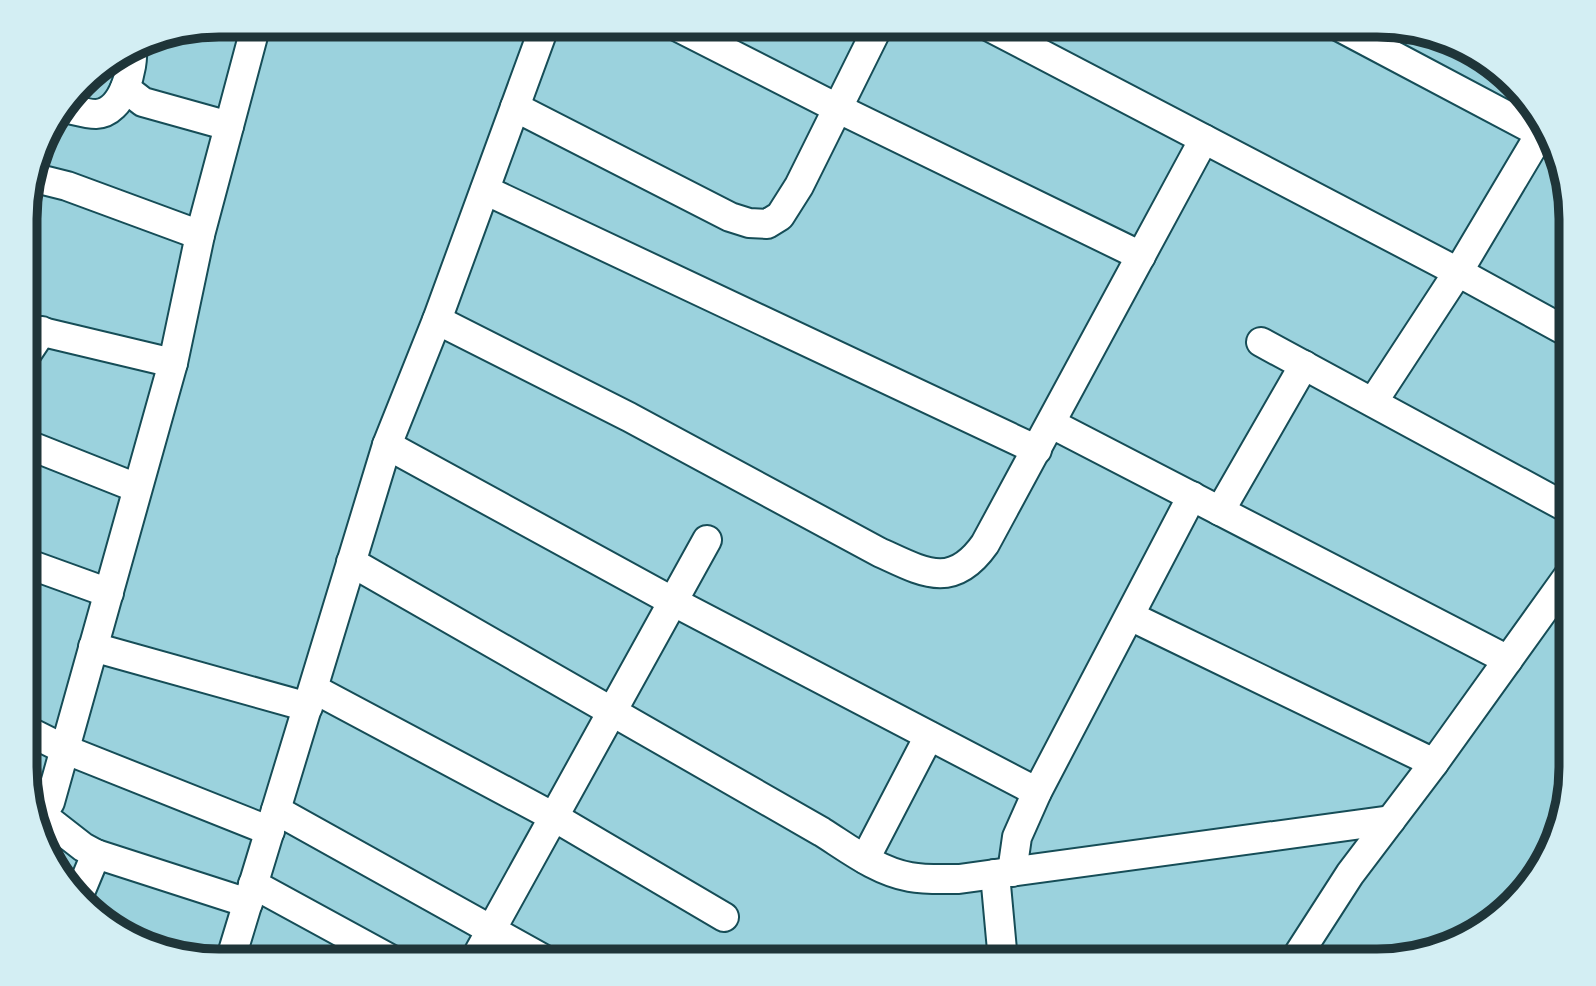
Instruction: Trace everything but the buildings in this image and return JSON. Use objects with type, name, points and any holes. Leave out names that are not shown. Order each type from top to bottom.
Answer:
[{"type":"street","points":[[43,812],[50,802],[173,363],[200,236],[253,37]]},
{"type":"street","points":[[234,949],[387,445],[437,320],[540,37]]},
{"type":"street","points":[[699,37],[837,108],[1141,256]]},
{"type":"street","points":[[515,107],[730,217],[749,223],[767,224],[780,216],[795,194],[872,37]]},
{"type":"street","points":[[1011,37],[1559,327]]},
{"type":"street","points":[[1361,37],[1533,126]]},
{"type":"street","points":[[73,110],[98,114],[109,111],[125,88],[132,59]]},
{"type":"street","points":[[125,88],[143,102],[229,126]]},
{"type":"street","points":[[437,320],[629,417],[879,552],[904,563],[944,574],[961,570],[974,560],[1007,506],[1204,139]]},
{"type":"street","points":[[1373,402],[1541,140]]},
{"type":"street","points":[[41,180],[67,186],[200,236]]},
{"type":"street","points":[[485,190],[1037,450]]},
{"type":"street","points":[[37,331],[173,363]]},
{"type":"street","points":[[1261,342],[1559,503]]},
{"type":"street","points":[[1220,511],[1304,365]]},
{"type":"street","points":[[1052,424],[1508,660]]},
{"type":"street","points":[[387,445],[673,601],[1037,792]]},
{"type":"street","points":[[37,448],[137,488]]},
{"type":"street","points":[[1003,949],[1003,873],[1017,837],[1037,792],[1192,496]]},
{"type":"street","points":[[481,949],[707,540]]},
{"type":"street","points":[[351,562],[865,859],[909,877],[959,879],[1391,820]]},
{"type":"street","points":[[37,567],[109,593]]},
{"type":"street","points":[[1302,949],[1350,874],[1434,764],[1559,589]]},
{"type":"street","points":[[1130,616],[1434,764]]},
{"type":"street","points":[[93,647],[311,698],[554,817],[724,917]]},
{"type":"street","points":[[37,736],[64,749],[273,821],[525,949]]},
{"type":"street","points":[[865,859],[929,736]]},
{"type":"street","points":[[45,821],[96,854],[250,893],[369,949]]},
{"type":"street","points":[[82,887],[96,854]]}]
